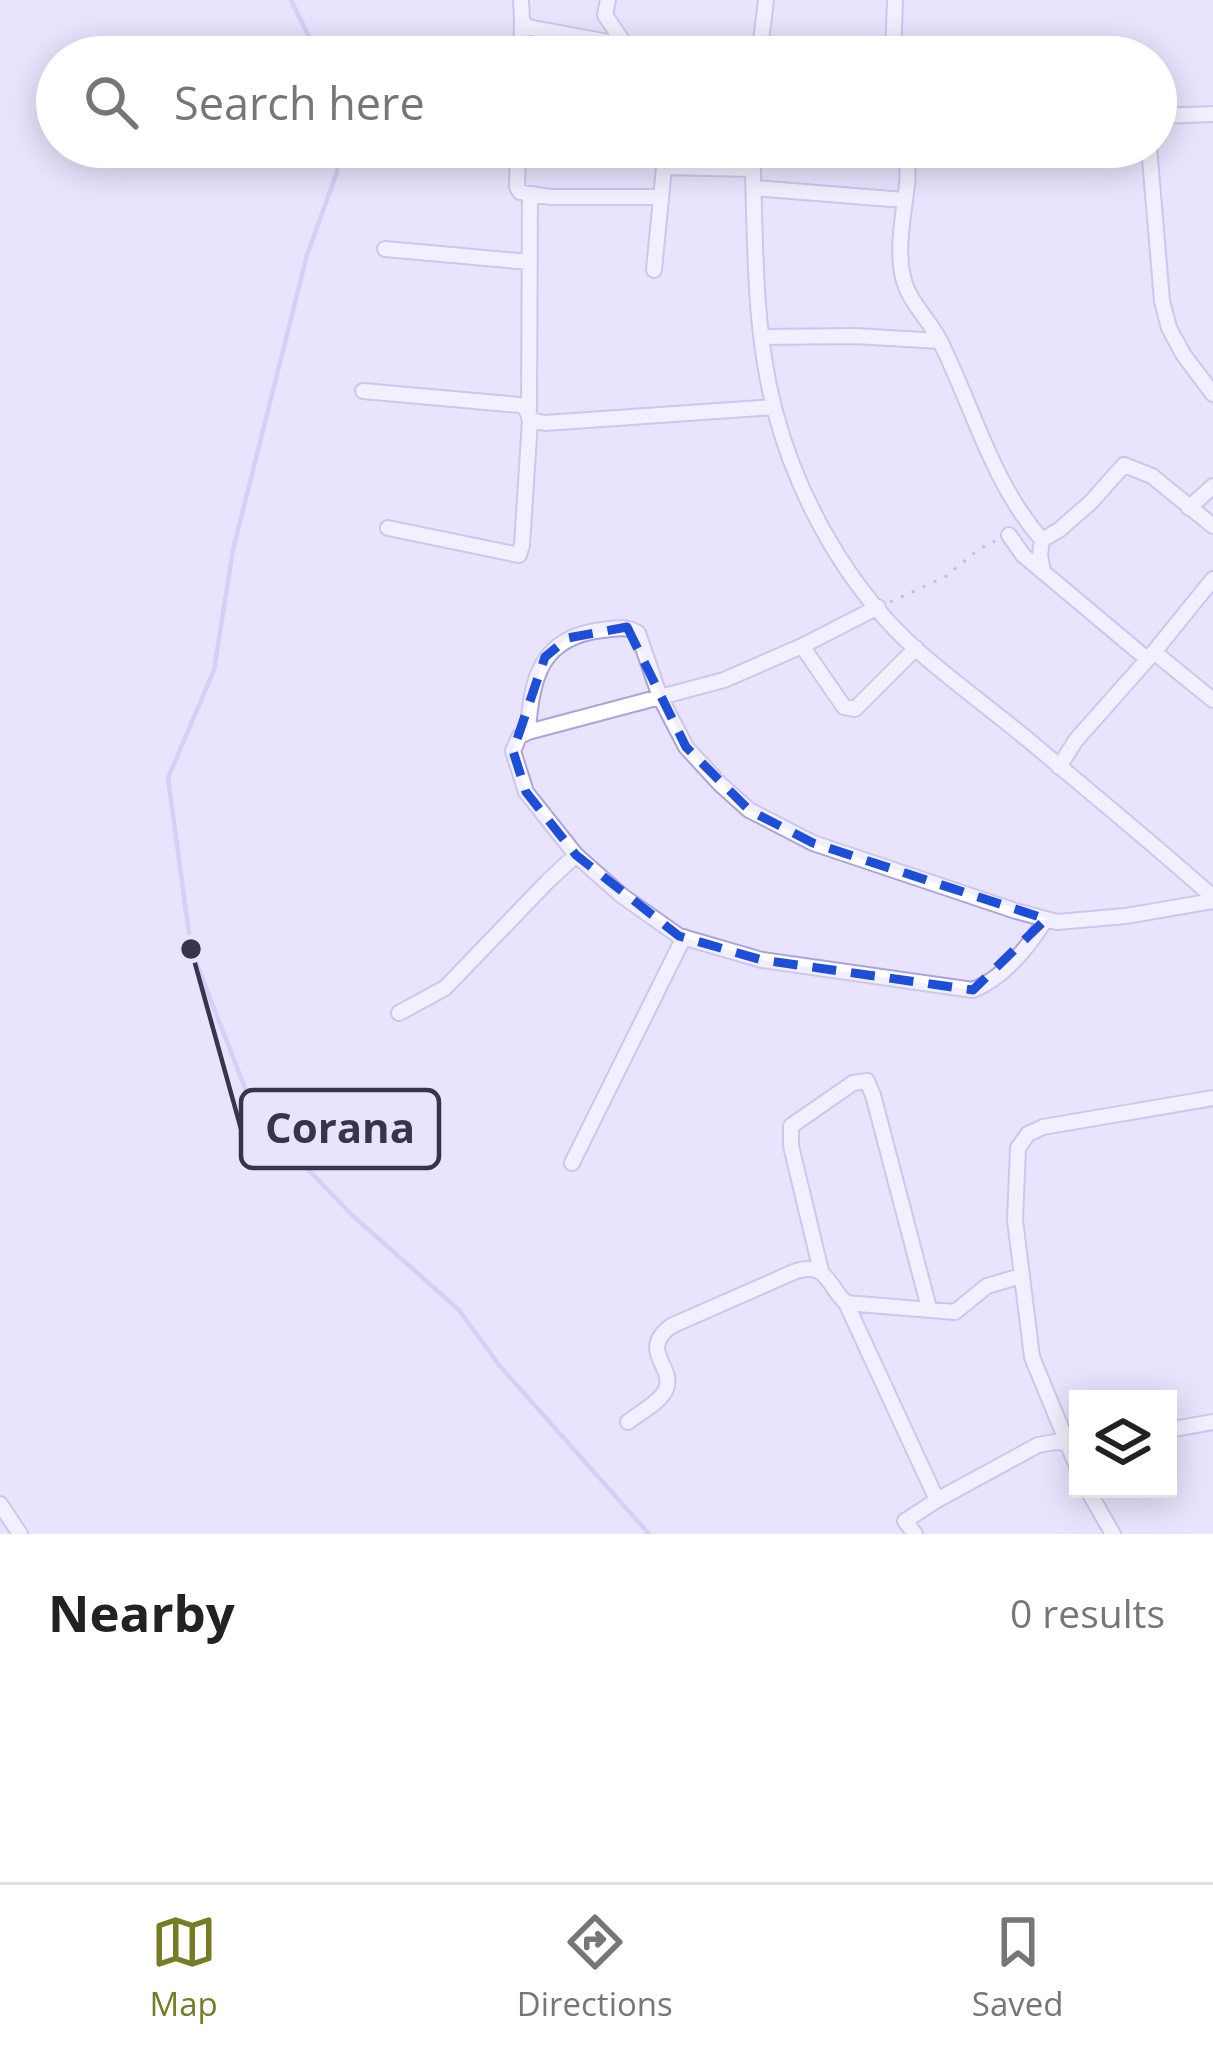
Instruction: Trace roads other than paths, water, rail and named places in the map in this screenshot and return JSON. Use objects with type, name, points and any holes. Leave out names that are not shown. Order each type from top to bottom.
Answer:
[{"type":"street","points":[[521,0],[522,36]]},
{"type":"street","points":[[608,0],[605,15],[619,36]]},
{"type":"street","points":[[762,36],[766,0]]},
{"type":"street","points":[[894,36],[895,0]]},
{"type":"street","points":[[522,20],[526,27],[573,36]]},
{"type":"street","points":[[1177,115],[1213,114]]},
{"type":"street","points":[[517,168],[520,192],[550,197],[661,197]]},
{"type":"street","points":[[654,270],[664,168]]},
{"type":"street","points":[[708,168],[753,169],[753,236],[774,407],[816,518],[856,580],[916,648],[1160,849],[1213,899]]},
{"type":"street","points":[[907,168],[903,281],[940,341],[1004,484],[1042,540],[1043,572]]},
{"type":"street","points":[[1151,168],[1162,302],[1169,328],[1213,394]]},
{"type":"street","points":[[754,188],[904,200]]},
{"type":"street","points":[[388,528],[519,555],[530,416],[530,194]]},
{"type":"street","points":[[385,249],[529,262]]},
{"type":"street","points":[[763,337],[940,341]]},
{"type":"street","points":[[363,392],[520,405],[545,423],[774,407]]},
{"type":"street","points":[[1042,540],[1090,502],[1124,465],[1152,476],[1213,526]]},
{"type":"street","points":[[1189,508],[1213,486]]},
{"type":"street","points":[[1009,535],[1022,555],[1043,572],[1213,700]]},
{"type":"street","points":[[1059,767],[1076,740],[1213,579]]},
{"type":"street","points":[[878,607],[724,680],[528,732],[519,737],[513,752],[526,792],[576,855],[621,895],[684,938],[762,960],[974,990],[996,978],[1046,919]]},
{"type":"street","points":[[528,732],[530,703],[545,658],[568,638],[627,627],[638,633],[660,697],[686,747],[749,810],[813,843],[1057,922],[1126,916],[1213,899]]},
{"type":"street","points":[[802,646],[844,707],[855,709],[916,648]]},
{"type":"street","points":[[400,1013],[445,988],[576,855]]},
{"type":"street","points":[[572,1163],[684,938]]},
{"type":"street","points":[[929,1308],[873,1094],[867,1081],[853,1084],[795,1121],[791,1146],[821,1271],[846,1303],[937,1499]]},
{"type":"street","points":[[1069,1436],[1031,1357],[1015,1220],[1018,1148],[1028,1134],[1042,1127],[1213,1098]]},
{"type":"street","points":[[628,1422],[667,1388],[657,1355],[659,1338],[670,1326],[796,1271],[809,1267],[821,1271]]},
{"type":"street","points":[[846,1303],[956,1312],[986,1286],[1021,1276]]},
{"type":"street","points":[[1177,1428],[1213,1422]]},
{"type":"street","points":[[915,1534],[905,1521],[937,1499],[1038,1445],[1069,1444]]},
{"type":"street","points":[[1092,1498],[1113,1534]]},
{"type":"street","points":[[0,1504],[20,1534]]},
{"type":"waterway","points":[[291,0],[309,36]]},
{"type":"waterway","points":[[337,168],[307,255],[233,550],[214,670],[168,778],[191,949],[255,1114],[352,1215],[459,1310],[499,1365],[649,1534]]},
{"type":"place","name":"Corana","points":[[191,949]]}]
